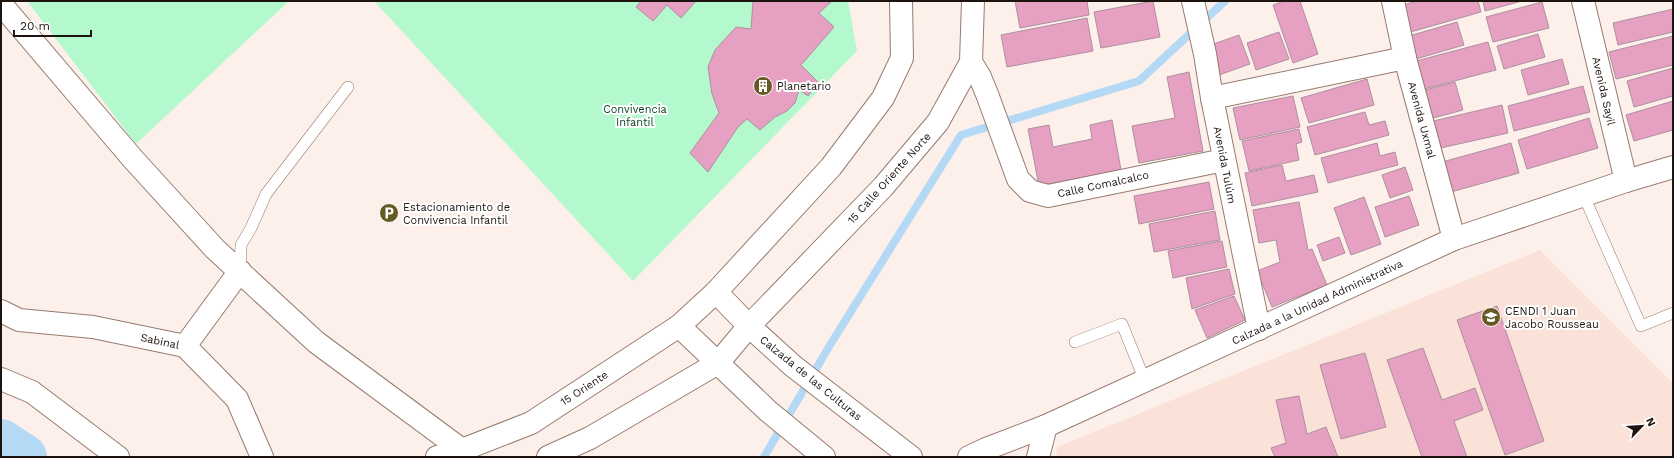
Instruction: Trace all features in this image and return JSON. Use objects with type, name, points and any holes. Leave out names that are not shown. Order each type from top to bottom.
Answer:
[{"type":"street","points":[[716,292],[831,167],[883,98],[902,58],[900,1]]},
{"type":"street","name":"15 Calle Oriente Norte","points":[[749,326],[883,188],[938,122],[971,62],[973,1]]},
{"type":"street","name":"Avenida Tulúm","points":[[1193,1],[1205,54],[1224,160],[1259,330]]},
{"type":"street","name":"Avenida Uxmal","points":[[1393,1],[1405,58],[1454,239]]},
{"type":"street","name":"Avenida Sayil","points":[[1583,1],[1626,180]]},
{"type":"street","points":[[1,4],[133,159],[215,248],[316,342],[462,450]]},
{"type":"street","points":[[1212,98],[1405,58]]},
{"type":"street","name":"Calle Comalcalco","points":[[971,62],[980,77],[987,94],[1018,179],[1030,191],[1048,196],[1224,160]]},
{"type":"street","name":"Calzada a la Unidad Administrativa","points":[[969,457],[986,448],[1046,426],[1259,330],[1454,239],[1584,196],[1626,180],[1673,167]]},
{"type":"street","points":[[185,346],[240,271]]},
{"type":"street","name":"15 Oriente","points":[[436,457],[462,450],[531,423],[679,326],[716,292]]},
{"type":"street","name":"Calzada de las Culturas","points":[[716,292],[749,326],[793,366],[911,457]]},
{"type":"street","name":"Sabinal","points":[[1,311],[19,320],[93,327],[185,346],[236,399],[262,457]]},
{"type":"street","points":[[679,326],[768,411],[821,455]]},
{"type":"street","points":[[548,457],[590,438],[718,363],[749,326]]},
{"type":"street","points":[[1,379],[32,392],[118,457]]},
{"type":"street","points":[[1038,457],[1046,426]]},
{"type":"lane","points":[[240,271],[241,245],[251,228],[266,194],[348,87]]},
{"type":"lane","points":[[1584,196],[1641,326],[1673,313]]},
{"type":"lane","points":[[1075,342],[1122,324],[1145,381]]},
{"type":"shaded area","name":"CENDI 1 Juan Jacobo Rousseau","points":[[1540,250],[1673,383],[1673,457],[1056,457],[1057,447]]},
{"type":"green space","points":[[27,1],[289,1],[136,144]]},
{"type":"green space","name":"Convivencia Infantil","points":[[374,1],[848,1],[857,51],[633,281]]},
{"type":"building","points":[[641,1],[696,1],[681,18],[667,5],[653,21],[636,7]]},
{"type":"building","name":"Planetario","points":[[753,1],[832,1],[819,13],[834,27],[801,65],[818,82],[808,96],[799,90],[795,103],[787,111],[775,117],[760,130],[747,119],[738,127],[708,172],[690,153],[719,113],[712,94],[708,67],[715,50],[736,27],[751,29]]},
{"type":"building","points":[[1015,1],[1087,1],[1089,15],[1020,28]]},
{"type":"building","points":[[1153,1],[1160,37],[1101,48],[1094,12]]},
{"type":"building","points":[[1284,1],[1300,1],[1318,54],[1293,63],[1273,5]]},
{"type":"building","points":[[1417,1],[1478,1],[1481,12],[1407,33],[1400,6]]},
{"type":"building","points":[[1483,1],[1522,1],[1485,11]]},
{"type":"building","points":[[1542,2],[1549,28],[1493,42],[1486,17]]},
{"type":"building","points":[[1673,9],[1673,32],[1618,45],[1613,23]]},
{"type":"building","points":[[1087,18],[1093,51],[1007,67],[1001,35]]},
{"type":"building","points":[[1457,22],[1464,45],[1416,59],[1409,36]]},
{"type":"building","points":[[1279,32],[1289,59],[1256,70],[1247,43]]},
{"type":"building","points":[[1538,34],[1545,57],[1504,69],[1497,46]]},
{"type":"building","points":[[1239,35],[1250,64],[1219,75],[1208,46]]},
{"type":"building","points":[[1673,36],[1673,65],[1616,79],[1609,52]]},
{"type":"building","points":[[1488,42],[1496,70],[1424,89],[1416,61]]},
{"type":"building","points":[[1562,59],[1569,84],[1528,95],[1521,70]]},
{"type":"building","points":[[1673,68],[1673,96],[1634,107],[1627,81]]},
{"type":"building","points":[[1189,72],[1203,151],[1139,163],[1132,126],[1175,118],[1167,77]]},
{"type":"building","points":[[1367,79],[1374,105],[1309,123],[1301,98]]},
{"type":"building","points":[[1455,82],[1463,110],[1426,120],[1418,92]]},
{"type":"building","points":[[1583,86],[1590,112],[1514,131],[1508,106]]},
{"type":"building","points":[[1293,96],[1300,127],[1240,140],[1233,108]]},
{"type":"building","points":[[1673,101],[1673,130],[1634,141],[1626,115]]},
{"type":"building","points":[[1502,105],[1508,133],[1436,149],[1429,122]]},
{"type":"building","points":[[1365,112],[1369,125],[1385,121],[1389,135],[1315,155],[1307,127]]},
{"type":"building","points":[[1589,118],[1598,148],[1527,169],[1518,140]]},
{"type":"building","points":[[1112,120],[1121,170],[1039,186],[1028,129],[1049,125],[1053,147],[1092,139],[1090,125]]},
{"type":"building","points":[[1299,129],[1302,142],[1296,144],[1299,160],[1249,171],[1242,141]]},
{"type":"building","points":[[1377,143],[1380,156],[1395,152],[1398,165],[1328,183],[1321,158]]},
{"type":"building","points":[[1511,143],[1519,173],[1451,192],[1442,162]]},
{"type":"building","points":[[1282,165],[1286,181],[1314,175],[1318,192],[1252,206],[1245,173]]},
{"type":"building","points":[[1405,167],[1413,190],[1390,198],[1382,175]]},
{"type":"building","points":[[1209,182],[1214,209],[1139,224],[1134,196]]},
{"type":"building","points":[[1409,196],[1419,225],[1385,237],[1375,207]]},
{"type":"building","points":[[1364,197],[1381,244],[1351,255],[1334,208]]},
{"type":"building","points":[[1299,202],[1308,250],[1312,249],[1327,285],[1272,307],[1257,271],[1280,262],[1276,240],[1259,243],[1253,210]]},
{"type":"building","points":[[1215,211],[1220,240],[1154,252],[1149,224]]},
{"type":"building","points":[[1339,237],[1345,253],[1323,261],[1317,245]]},
{"type":"building","points":[[1222,241],[1227,267],[1173,278],[1168,251]]},
{"type":"building","points":[[1229,269],[1235,294],[1192,309],[1186,278]]},
{"type":"building","points":[[1234,296],[1245,320],[1207,338],[1195,310]]},
{"type":"building","points":[[1497,306],[1544,441],[1505,455],[1457,320]]},
{"type":"building","points":[[1423,348],[1442,400],[1475,388],[1483,410],[1454,421],[1467,457],[1422,457],[1387,360]]},
{"type":"building","points":[[1365,353],[1386,427],[1341,439],[1320,365]]},
{"type":"building","points":[[1299,396],[1307,434],[1326,427],[1338,457],[1275,457],[1271,448],[1286,443],[1276,400]]},
{"type":"waterway","points":[[764,457],[830,345],[961,135],[1139,81],[1225,1]]},
{"type":"waterway","points":[[1,442],[24,457]]},
{"type":"place","name":"Planetario","points":[[763,86]]},
{"type":"place","name":"Estacionamiento de Convivencia Infantil","points":[[389,213]]},
{"type":"place","name":"CENDI 1 Juan Jacobo Rousseau","points":[[1491,317]]}]
